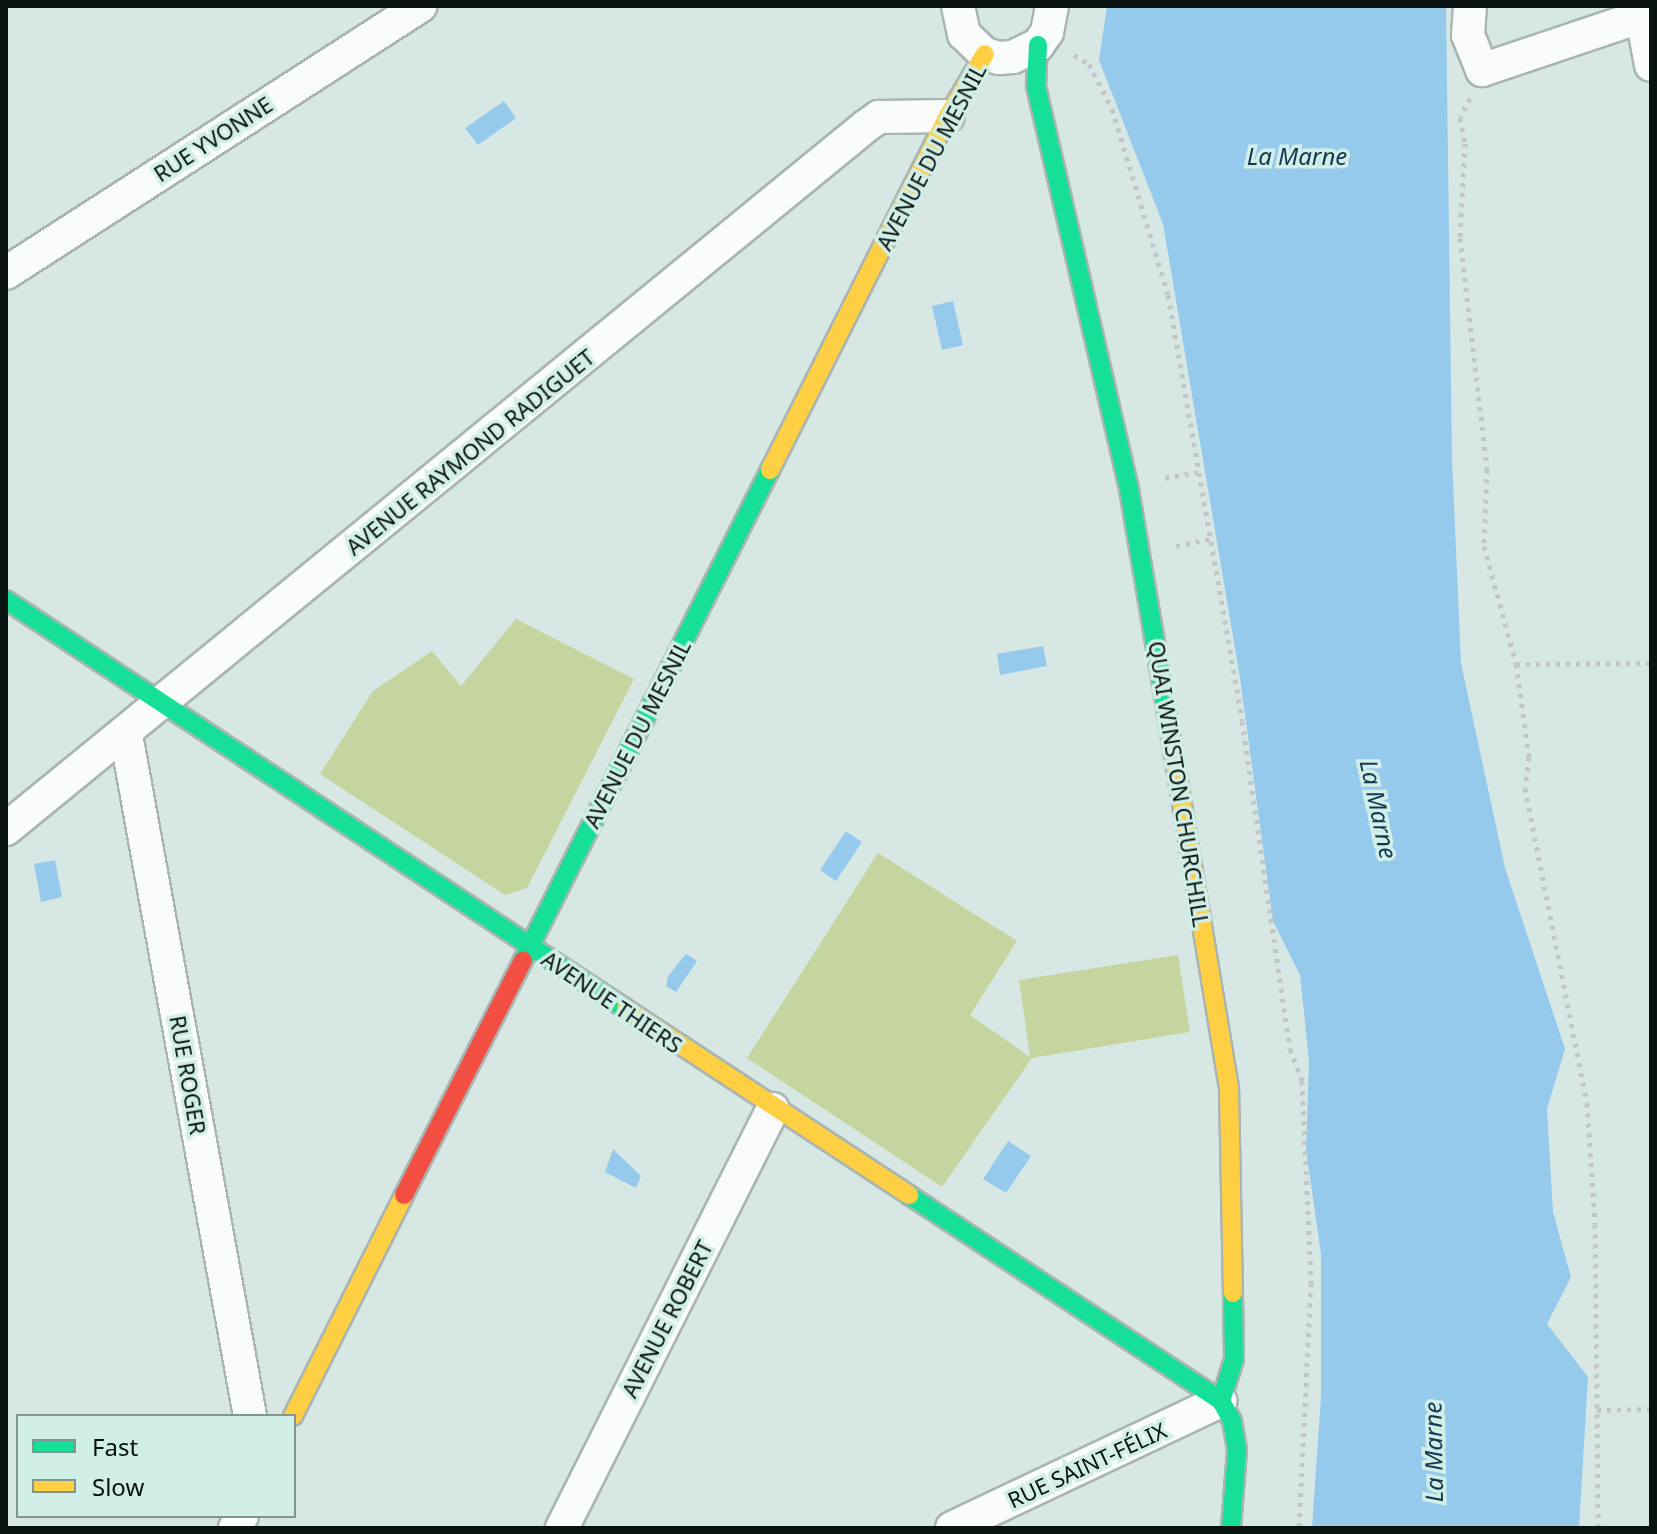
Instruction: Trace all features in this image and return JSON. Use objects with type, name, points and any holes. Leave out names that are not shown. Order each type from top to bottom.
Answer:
[{"type":"street","name":"RUE YVONNE","points":[[6,273],[420,6]]},
{"type":"street","points":[[958,6],[964,34],[985,54],[1013,57],[1038,45],[1047,32],[1052,6]]},
{"type":"street","points":[[1470,6],[1468,35],[1496,66],[1646,15],[1651,65]]},
{"type":"street","name":"QUAI WINSTON CHURCHILL","points":[[1038,45],[1036,86],[1129,489],[1229,1088],[1234,1359],[1221,1401]]},
{"type":"street","name":"AVENUE DU MESNIL","points":[[294,1414],[948,116],[985,54]]},
{"type":"street","name":"AVENUE RAYMOND RADIGUET","points":[[6,829],[164,704],[866,126],[879,117],[948,116]]},
{"type":"street","name":"AVENUE THIERS","points":[[6,600],[773,1109],[1221,1401]]},
{"type":"street","name":"RUE ROGER","points":[[126,735],[250,1414]]},
{"type":"street","name":"AVENUE ROBERT","points":[[562,1528],[773,1109]]},
{"type":"street","points":[[1221,1401],[1232,1421],[1237,1450],[1231,1528]]},
{"type":"street","name":"RUE SAINT-FÉLIX","points":[[952,1528],[1221,1401]]},
{"type":"path","points":[[1089,64],[1112,109],[1168,295],[1210,539],[1290,1049],[1302,1081],[1311,1296],[1299,1528]]},
{"type":"path","points":[[1496,66],[1460,118],[1465,143],[1460,238],[1487,469],[1484,546],[1516,664],[1529,757],[1525,788],[1587,1103],[1598,1528]]},
{"type":"path","points":[[1152,480],[1198,472]]},
{"type":"path","points":[[1163,548],[1210,539]]},
{"type":"path","points":[[1516,664],[1651,663]]},
{"type":"path","points":[[1597,1410],[1651,1409]]},
{"type":"green space","points":[[516,619],[634,679],[527,888],[505,895],[320,774],[373,691],[432,651],[461,686]]},
{"type":"green space","points":[[878,853],[1017,941],[970,1015],[1030,1057],[1019,980],[1178,955],[1190,1032],[1032,1058],[942,1187],[747,1058]]},
{"type":"water","name":"La Marne","points":[[1107,6],[1446,6],[1452,458],[1461,663],[1505,868],[1565,1049],[1547,1109],[1553,1212],[1571,1277],[1547,1324],[1588,1377],[1579,1528],[1312,1528],[1321,1396],[1321,1254],[1306,1150],[1309,1061],[1300,975],[1273,921],[1240,678],[1163,224],[1099,60]]},
{"type":"water","points":[[504,101],[516,118],[478,145],[465,128]]},
{"type":"water","points":[[953,301],[963,345],[942,350],[932,306]]},
{"type":"water","points":[[1043,646],[1047,666],[1000,675],[997,654]]},
{"type":"water","points":[[846,831],[862,842],[836,881],[820,870]]},
{"type":"water","points":[[55,860],[62,897],[41,902],[34,864]]},
{"type":"water","points":[[686,954],[697,961],[676,992],[666,986],[668,976]]},
{"type":"water","points":[[1008,1141],[1031,1156],[1006,1193],[983,1179]]},
{"type":"water","points":[[613,1149],[641,1176],[636,1188],[605,1172]]},
{"type":"traffic: fast","points":[[1038,45],[1036,86],[1129,489],[1171,738]]},
{"type":"traffic: fast","points":[[523,960],[770,470]]},
{"type":"traffic: fast","points":[[6,600],[626,1009]]},
{"type":"traffic: fast","points":[[909,1195],[1221,1401],[1232,1421],[1237,1450],[1231,1528]]},
{"type":"traffic: fast","points":[[1221,1401],[1234,1359],[1233,1293]]},
{"type":"traffic: slow","points":[[770,470],[948,116],[985,54]]},
{"type":"traffic: slow","points":[[1171,738],[1229,1088],[1233,1293]]},
{"type":"traffic: slow","points":[[626,1009],[909,1195]]},
{"type":"traffic: slow","points":[[294,1414],[404,1195]]},
{"type":"traffic: jam","points":[[404,1195],[523,960]]}]
